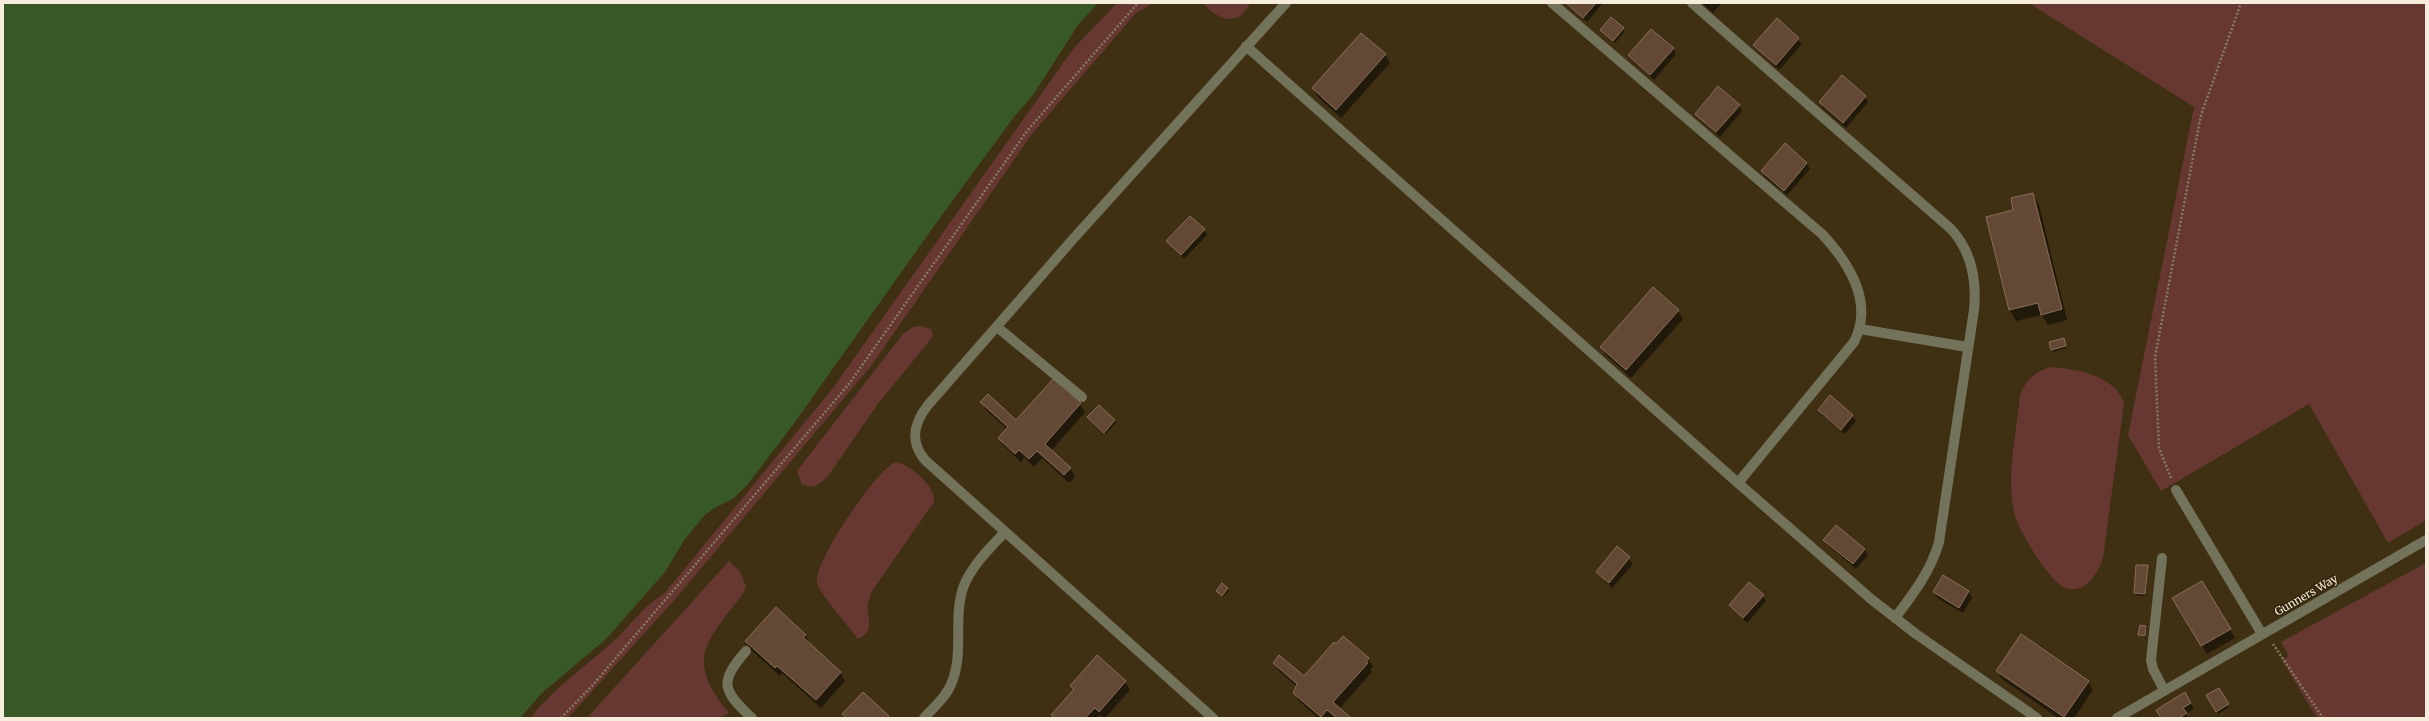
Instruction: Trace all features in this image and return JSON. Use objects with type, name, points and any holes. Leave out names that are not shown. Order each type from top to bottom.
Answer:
[{"type":"street","points":[[1213,718],[925,460],[917,448],[914,435],[916,424],[925,410],[997,326],[1286,3]]},
{"type":"street","points":[[1552,3],[1822,234],[1842,257],[1858,289],[1861,313],[1860,329],[1847,351],[1738,483]]},
{"type":"street","points":[[1692,3],[1956,234],[1968,255],[1975,277],[1975,298],[1937,549],[1921,583],[1895,618]]},
{"type":"street","points":[[1246,46],[1738,483],[1895,618],[2037,718]]},
{"type":"street","points":[[997,326],[1082,397]]},
{"type":"street","points":[[1860,329],[1967,348]]},
{"type":"street","points":[[2176,490],[2262,634]]},
{"type":"street","points":[[924,718],[946,693],[954,675],[958,611],[965,583],[975,567],[1005,532]]},
{"type":"street","name":"Gunners Way","points":[[2117,718],[2426,540]]},
{"type":"street","points":[[2162,558],[2151,660],[2153,669],[2164,690]]},
{"type":"street","points":[[746,651],[732,668],[726,684],[733,700],[752,718]]},
{"type":"path","points":[[561,718],[592,686],[849,384],[1027,131],[1138,3]]},
{"type":"path","points":[[2176,490],[2159,448],[2155,357],[2201,115],[2241,3]]},
{"type":"path","points":[[2262,634],[2277,648],[2323,718]]},
{"type":"shaded area","points":[[3,3],[1098,3],[1078,25],[1033,95],[1014,117],[939,219],[795,422],[748,484],[734,498],[713,509],[704,516],[685,539],[665,572],[607,638],[542,693],[520,718],[3,718]]},
{"type":"shaded area","points":[[1117,3],[1153,3],[1136,13],[1032,134],[871,366],[677,597],[568,718],[530,718],[549,697],[615,640],[651,603],[664,594],[833,388],[1073,49]]},
{"type":"shaded area","points":[[1203,3],[1250,3],[1240,16],[1228,19],[1215,14]]},
{"type":"shaded area","points":[[2029,3],[2426,3],[2426,520],[2388,543],[2309,404],[2161,491],[2128,435],[2194,107]]},
{"type":"shaded area","points":[[920,326],[931,329],[933,335],[930,340],[877,405],[828,476],[813,486],[806,486],[802,484],[797,472],[800,467],[903,334],[913,327]]},
{"type":"shaded area","points":[[2050,367],[2071,369],[2103,379],[2112,385],[2119,393],[2124,403],[2103,558],[2101,565],[2088,583],[2076,589],[2069,589],[2062,586],[2048,573],[2021,530],[2014,512],[2012,498],[2011,483],[2013,453],[2020,394],[2032,377]]},
{"type":"shaded area","points":[[896,462],[908,467],[927,484],[934,496],[934,502],[872,591],[868,605],[869,627],[866,633],[858,639],[823,594],[817,582],[819,571],[825,556],[836,537],[862,497],[875,480],[887,468]]},
{"type":"shaded area","points":[[729,561],[740,572],[746,586],[744,592],[711,637],[706,650],[704,663],[707,677],[715,694],[729,713],[719,718],[587,718]]},
{"type":"shaded area","points":[[2426,563],[2426,718],[2317,718],[2282,660],[2289,656],[2281,642]]},
{"type":"building","points":[[1566,3],[1596,3],[1583,18]]},
{"type":"building","points":[[1611,17],[1624,28],[1613,41],[1600,30]]},
{"type":"building","points":[[1777,18],[1799,38],[1776,65],[1753,45]]},
{"type":"building","points":[[1651,29],[1674,48],[1650,75],[1628,55]]},
{"type":"building","points":[[1361,33],[1386,54],[1336,110],[1312,88]]},
{"type":"building","points":[[1842,75],[1866,96],[1843,123],[1819,102]]},
{"type":"building","points":[[1718,86],[1740,105],[1716,132],[1695,114]]},
{"type":"building","points":[[1785,143],[1807,163],[1784,191],[1761,171]]},
{"type":"building","points":[[2033,193],[2062,309],[2041,315],[2038,303],[2009,310],[1986,217],[2013,210],[2011,198]]},
{"type":"building","points":[[1190,216],[1205,229],[1181,255],[1166,241]]},
{"type":"building","points":[[1653,287],[1679,310],[1626,370],[1600,347]]},
{"type":"building","points":[[2064,338],[2066,346],[2051,350],[2049,342]]},
{"type":"building","points":[[1054,378],[1081,403],[1045,444],[1071,468],[1064,475],[1037,451],[1029,459],[1019,450],[1015,454],[998,438],[1008,427],[980,402],[988,394],[1016,420]]},
{"type":"building","points":[[1830,395],[1853,415],[1841,430],[1818,410]]},
{"type":"building","points":[[1099,405],[1115,420],[1104,433],[1087,417]]},
{"type":"building","points":[[1836,525],[1865,549],[1853,564],[1823,540]]},
{"type":"building","points":[[1617,546],[1630,557],[1609,583],[1596,572]]},
{"type":"building","points":[[2136,565],[2148,565],[2145,594],[2134,593]]},
{"type":"building","points":[[1943,575],[1969,591],[1959,608],[1933,592]]},
{"type":"building","points":[[2202,581],[2231,629],[2201,646],[2172,598]]},
{"type":"building","points":[[1749,582],[1764,595],[1743,618],[1729,605]]},
{"type":"building","points":[[1222,583],[1228,588],[1222,596],[1216,591]]},
{"type":"building","points":[[776,607],[806,635],[803,637],[841,672],[816,700],[777,666],[775,668],[745,641]]},
{"type":"building","points":[[2140,625],[2146,626],[2145,636],[2138,635]]},
{"type":"building","points":[[2021,634],[2089,681],[2064,717],[1996,671]]},
{"type":"building","points":[[1343,636],[1369,658],[1366,662],[1368,663],[1333,702],[1351,718],[1337,718],[1327,710],[1321,717],[1293,693],[1297,684],[1273,663],[1279,655],[1304,676],[1334,642],[1336,644]]},
{"type":"building","points":[[1097,655],[1126,681],[1099,712],[1095,708],[1085,718],[1055,718],[1051,715],[1074,689],[1070,686]]},
{"type":"building","points":[[2219,688],[2229,704],[2216,712],[2206,695]]},
{"type":"building","points":[[863,692],[889,716],[887,718],[847,718],[842,714]]},
{"type":"building","points":[[2185,692],[2191,703],[2183,708],[2187,713],[2179,718],[2161,718],[2156,710]]}]
